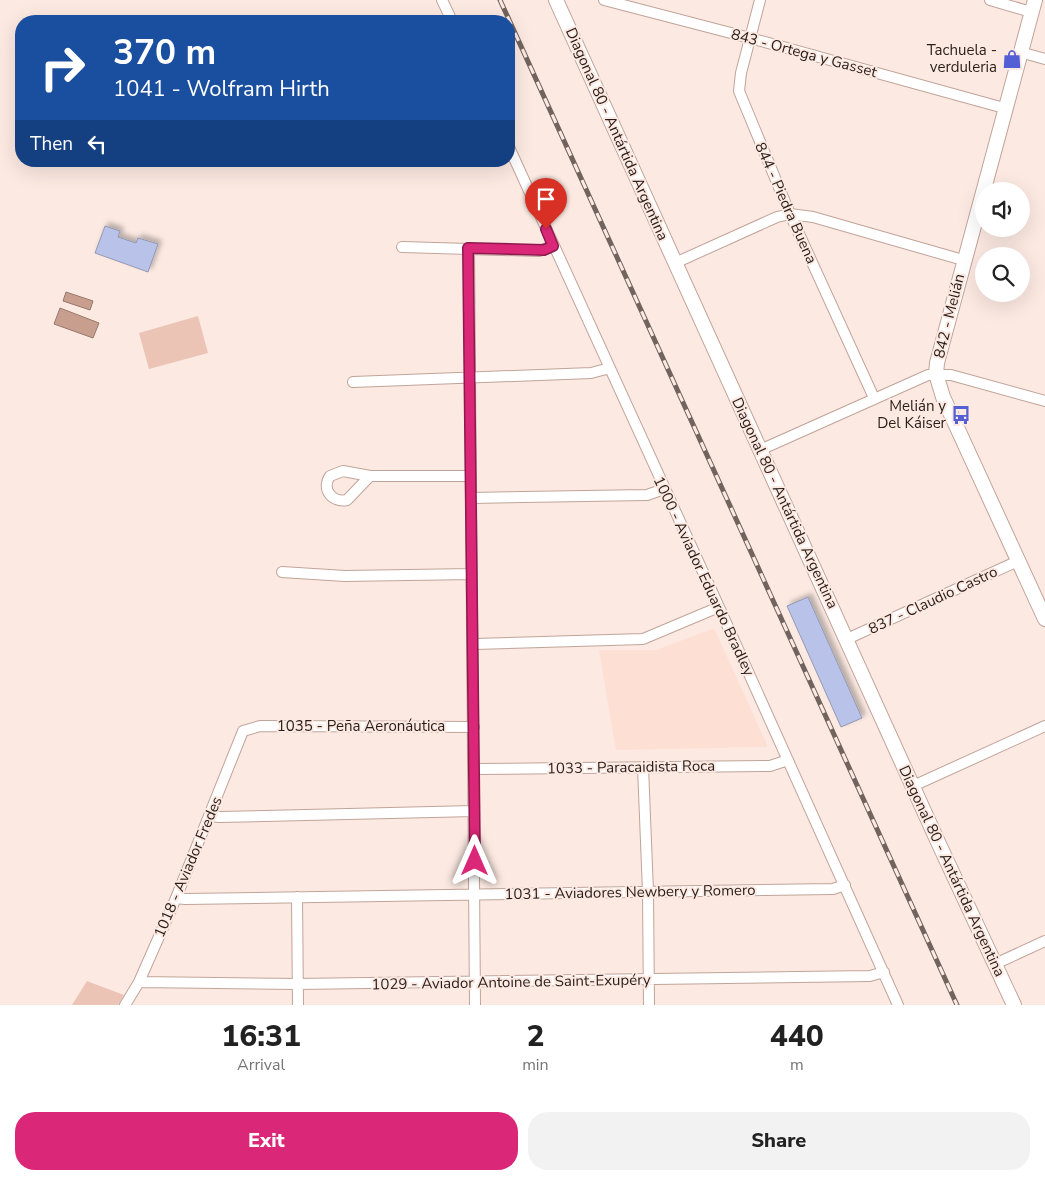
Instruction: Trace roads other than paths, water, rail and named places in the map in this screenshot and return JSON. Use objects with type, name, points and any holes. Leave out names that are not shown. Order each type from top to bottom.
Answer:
[{"type":"main road","name":"Diagonal 80 - Antártida Argentina","points":[[556,0],[674,263],[1014,1005]]},
{"type":"main road","name":"842 - Melián","points":[[1033,6],[963,260],[937,363],[936,374],[943,397],[1045,619]]},
{"type":"street","points":[[442,0],[449,15]]},
{"type":"street","name":"843 - Ortega y Gasset","points":[[604,0],[1004,108]]},
{"type":"street","name":"844 - Piedra Buena","points":[[760,0],[740,73],[739,91],[790,214],[874,398]]},
{"type":"street","points":[[990,0],[1033,6]]},
{"type":"street","points":[[1020,52],[1045,59]]},
{"type":"street","name":"1000 - Aviador Eduardo Bradley","points":[[515,160],[898,1005]]},
{"type":"street","points":[[674,263],[777,217],[790,214],[813,217],[963,260]]},
{"type":"street","points":[[402,247],[539,251],[553,246]]},
{"type":"street","points":[[468,248],[474,644],[475,1005]]},
{"type":"street","points":[[352,382],[591,373],[610,368]]},
{"type":"street","points":[[760,450],[874,398],[923,377],[936,374],[951,375],[1045,401]]},
{"type":"street","points":[[370,476],[470,476]]},
{"type":"street","points":[[471,498],[647,495],[664,488]]},
{"type":"street","name":"837 - Claudio Castro","points":[[847,639],[1018,561]]},
{"type":"street","points":[[282,572],[345,576],[472,574]]},
{"type":"street","points":[[474,644],[643,639],[719,607]]},
{"type":"street","points":[[913,786],[1045,726]]},
{"type":"street","name":"1035 - Peña Aeronáutica","points":[[248,728],[474,727]]},
{"type":"street","name":"1018 - Aviador Fredes","points":[[125,1005],[138,982],[176,898],[242,733],[248,728]]},
{"type":"street","name":"1033 - Paracaidista Roca","points":[[474,769],[770,766],[788,760]]},
{"type":"street","points":[[643,767],[648,892],[649,1005]]},
{"type":"street","points":[[210,816],[474,811]]},
{"type":"street","name":"1031 - Aviadores Newbery y Romero","points":[[176,898],[185,900],[833,889],[844,885]]},
{"type":"street","points":[[297,897],[298,1005]]},
{"type":"street","points":[[995,964],[1045,941]]},
{"type":"street","name":"1029 - Aviador Antoine de Saint-Exupéry","points":[[138,982],[298,984],[648,980],[870,976],[884,972]]},
{"type":"railway","points":[[500,0],[507,15]]},
{"type":"railway","points":[[515,33],[957,1005]]},
{"type":"place","name":"Tachuela - verduleria","points":[[1012,59]]},
{"type":"place","name":"Melián y Del Káiser","points":[[961,415]]}]
